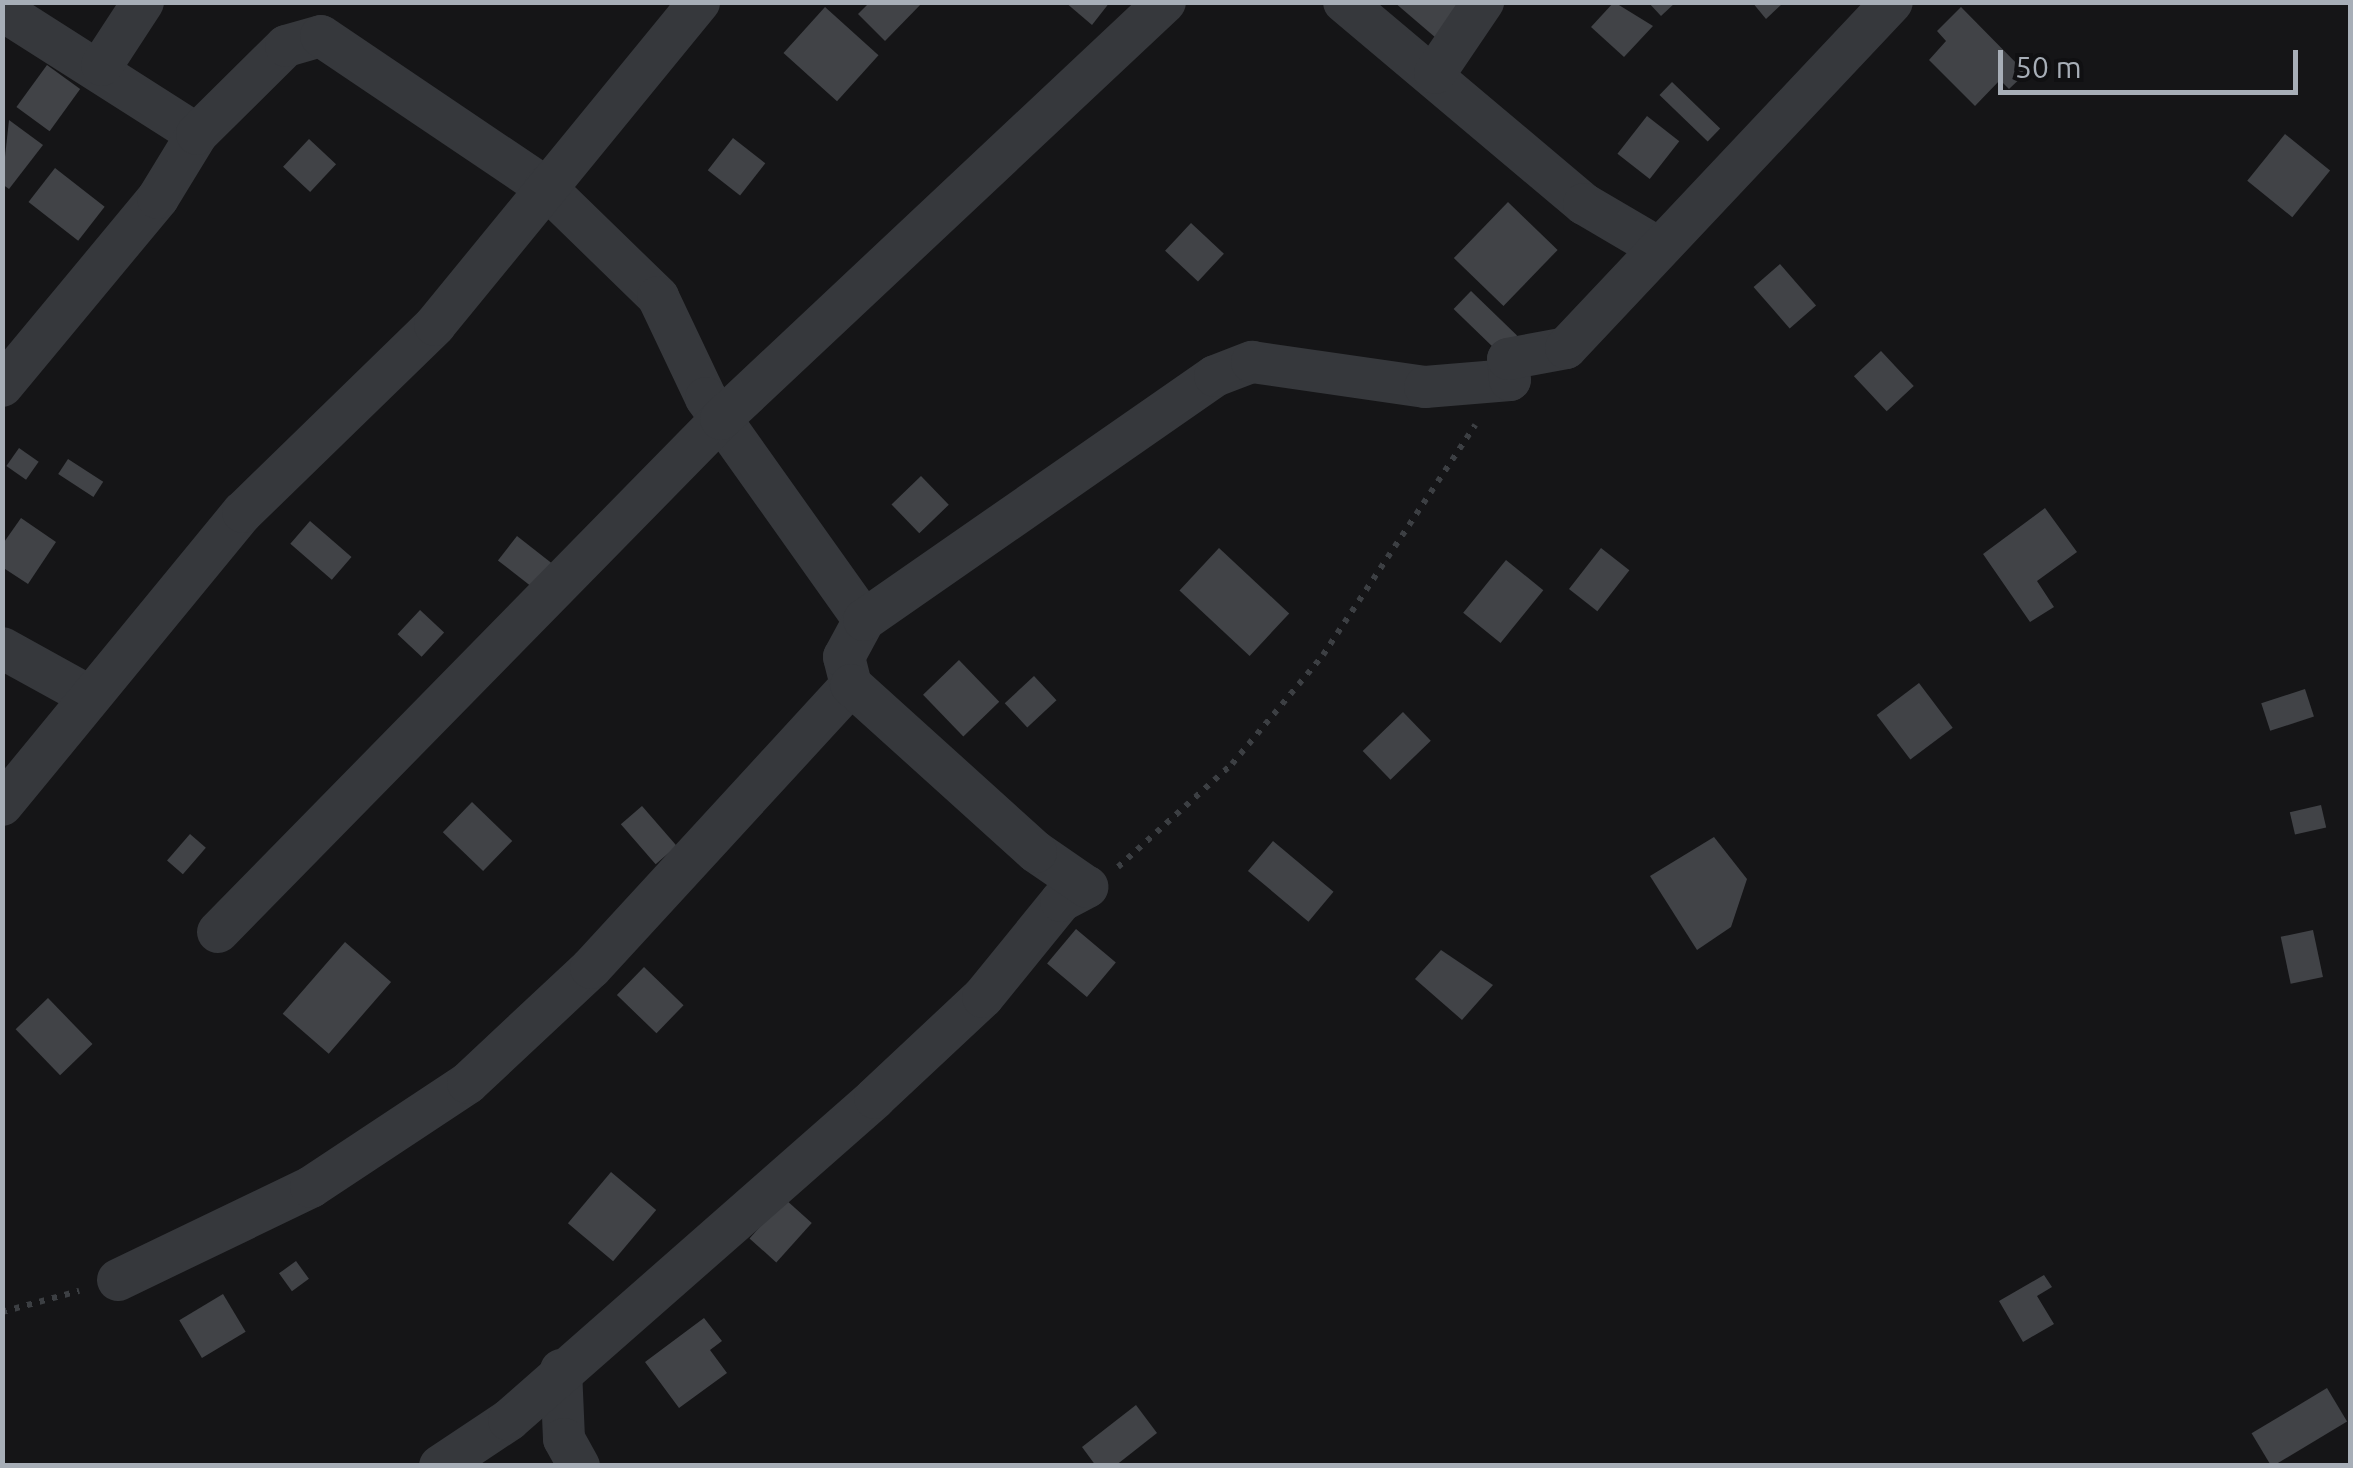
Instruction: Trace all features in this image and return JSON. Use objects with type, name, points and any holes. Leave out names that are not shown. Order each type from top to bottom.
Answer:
[{"type":"street","points":[[102,65],[143,2]]},
{"type":"street","points":[[2,805],[87,696],[243,512],[435,325],[699,2]]},
{"type":"street","points":[[218,932],[720,419],[1164,2]]},
{"type":"street","points":[[1344,2],[1435,73],[1584,204],[1658,248]]},
{"type":"street","points":[[1435,73],[1482,2]]},
{"type":"street","points":[[440,1466],[509,1420],[560,1370],[875,1098],[983,996],[1061,902],[1087,887],[1036,852],[850,685],[844,657],[864,620],[1215,376],[1252,362],[1424,388],[1510,380],[1508,359],[1566,348],[1892,2]]},
{"type":"street","points":[[2,10],[102,65],[198,134]]},
{"type":"street","points":[[2,386],[158,198],[198,134],[286,46],[321,36],[544,187],[658,297],[720,419],[864,620]]},
{"type":"street","points":[[2,648],[87,696]]},
{"type":"street","points":[[118,1280],[311,1186],[468,1083],[591,968],[850,685]]},
{"type":"street","points":[[560,1370],[564,1439],[579,1466]]},
{"type":"path","points":[[1087,887],[1149,848],[1232,764],[1390,562],[1476,423],[1514,399],[1510,380]]},
{"type":"path","points":[[2,1312],[118,1280]]},
{"type":"building","points":[[870,2],[923,2],[885,41],[858,14]]},
{"type":"building","points":[[1065,2],[1110,2],[1092,25]]},
{"type":"building","points":[[1394,2],[1469,2],[1443,44]]},
{"type":"building","points":[[1614,2],[1653,26],[1624,57],[1591,27]]},
{"type":"building","points":[[1648,2],[1676,2],[1661,16]]},
{"type":"building","points":[[1752,2],[1784,2],[1766,19]]},
{"type":"building","points":[[825,7],[879,55],[837,101],[784,53]]},
{"type":"building","points":[[1961,7],[2026,73],[2009,89],[2000,80],[1975,106],[1929,60],[1946,41],[1937,31]]},
{"type":"building","points":[[47,65],[80,89],[50,131],[16,107]]},
{"type":"building","points":[[1672,82],[1720,129],[1708,141],[1659,95]]},
{"type":"building","points":[[1647,116],[1679,141],[1650,179],[1617,154]]},
{"type":"building","points":[[9,120],[43,145],[9,189],[2,184]]},
{"type":"building","points":[[2285,134],[2330,171],[2292,217],[2247,181]]},
{"type":"building","points":[[733,138],[765,163],[740,196],[708,170]]},
{"type":"building","points":[[309,139],[336,164],[310,192],[283,167]]},
{"type":"building","points":[[55,168],[105,207],[78,241],[29,202]]},
{"type":"building","points":[[1508,202],[1558,250],[1503,306],[1454,258]]},
{"type":"building","points":[[1191,223],[1224,254],[1198,281],[1165,251]]},
{"type":"building","points":[[1780,264],[1816,306],[1790,328],[1754,287]]},
{"type":"building","points":[[1471,291],[1517,335],[1500,353],[1454,309]]},
{"type":"building","points":[[1881,351],[1914,386],[1887,411],[1854,376]]},
{"type":"building","points":[[19,448],[39,462],[26,480],[6,466]]},
{"type":"building","points":[[68,459],[103,482],[93,497],[58,474]]},
{"type":"building","points":[[921,476],[949,505],[919,533],[892,504]]},
{"type":"building","points":[[2045,508],[2077,552],[2037,581],[2054,607],[2030,622],[1983,554]]},
{"type":"building","points":[[21,518],[56,542],[28,584],[2,567],[2,545]]},
{"type":"building","points":[[310,521],[352,557],[332,580],[290,544]]},
{"type":"building","points":[[517,536],[559,569],[540,593],[498,560]]},
{"type":"building","points":[[1219,548],[1289,613],[1250,656],[1179,590]]},
{"type":"building","points":[[1601,548],[1629,570],[1597,611],[1569,589]]},
{"type":"building","points":[[1506,560],[1543,590],[1501,643],[1463,613]]},
{"type":"building","points":[[420,610],[444,633],[422,657],[397,634]]},
{"type":"building","points":[[959,660],[999,702],[963,736],[923,695]]},
{"type":"building","points":[[1034,676],[1057,700],[1027,727],[1005,703]]},
{"type":"building","points":[[1919,683],[1953,728],[1910,760],[1877,715]]},
{"type":"building","points":[[2305,689],[2314,717],[2270,731],[2261,703]]},
{"type":"building","points":[[1403,712],[1431,741],[1391,780],[1363,751]]},
{"type":"building","points":[[472,802],[512,841],[483,871],[443,832]]},
{"type":"building","points":[[2321,805],[2326,827],[2295,835],[2290,812]]},
{"type":"building","points":[[642,806],[677,846],[656,864],[621,824]]},
{"type":"building","points":[[190,834],[206,848],[183,874],[167,860]]},
{"type":"building","points":[[1714,837],[1747,879],[1731,927],[1697,950],[1650,876]]},
{"type":"building","points":[[1273,841],[1334,892],[1308,922],[1248,871]]},
{"type":"building","points":[[1076,929],[1116,962],[1087,997],[1047,963]]},
{"type":"building","points":[[2313,930],[2323,977],[2291,984],[2281,937]]},
{"type":"building","points":[[345,942],[391,982],[329,1054],[283,1014]]},
{"type":"building","points":[[1441,950],[1493,985],[1462,1020],[1415,979]]},
{"type":"building","points":[[644,967],[684,1005],[656,1033],[617,995]]},
{"type":"building","points":[[48,998],[92,1044],[60,1075],[16,1029]]},
{"type":"building","points":[[611,1172],[656,1210],[613,1261],[568,1223]]},
{"type":"building","points":[[785,1199],[812,1223],[776,1262],[750,1238]]},
{"type":"building","points":[[296,1261],[309,1279],[292,1291],[279,1273]]},
{"type":"building","points":[[2044,1275],[2052,1287],[2037,1296],[2054,1324],[2023,1342],[1999,1301]]},
{"type":"building","points":[[223,1294],[246,1332],[202,1358],[179,1320]]},
{"type":"building","points":[[704,1318],[722,1341],[710,1350],[727,1373],[679,1408],[645,1362]]},
{"type":"building","points":[[2327,1388],[2347,1421],[2273,1466],[2252,1433]]},
{"type":"building","points":[[1136,1405],[1157,1433],[1115,1466],[1096,1466],[1082,1447]]}]
